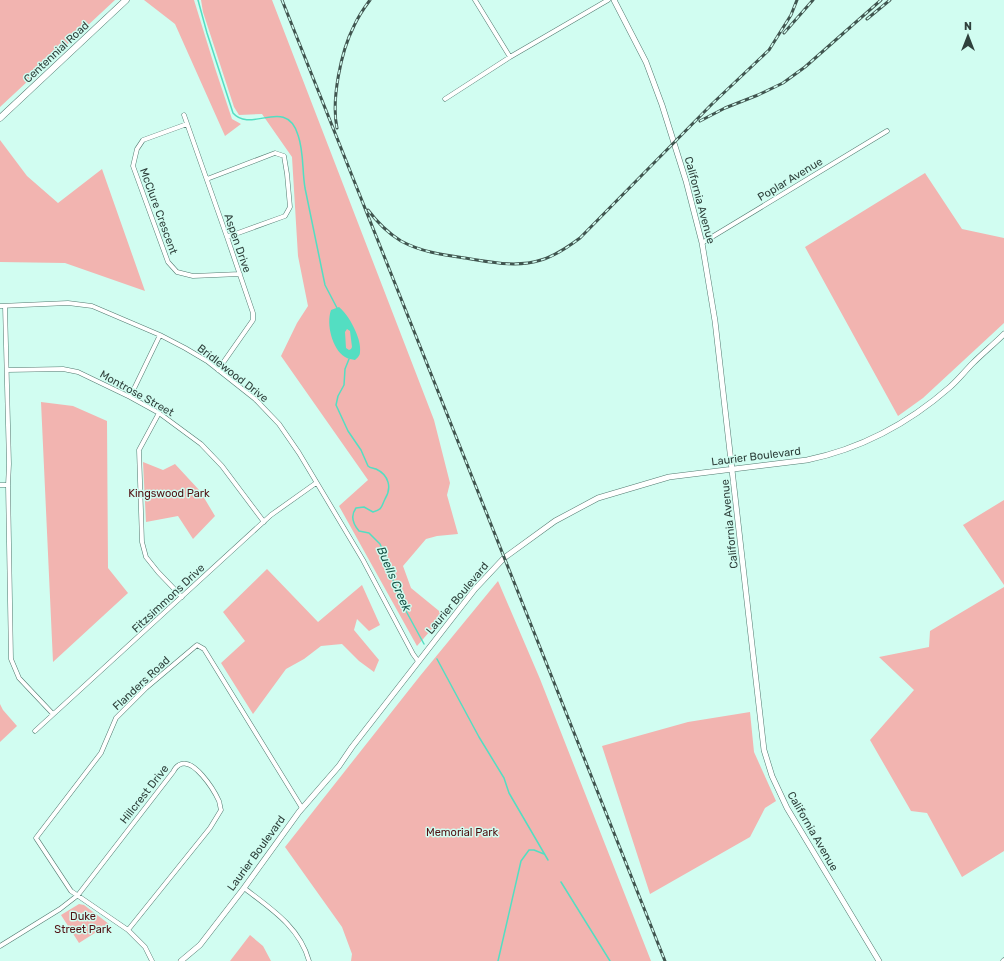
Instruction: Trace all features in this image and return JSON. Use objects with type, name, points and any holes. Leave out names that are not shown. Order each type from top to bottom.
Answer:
[{"type":"main road","name":"Centennial Road","points":[[0,118],[126,0]]},
{"type":"street","points":[[475,0],[510,57]]},
{"type":"street","points":[[445,99],[510,57],[608,0]]},
{"type":"street","name":"California Avenue","points":[[614,0],[646,62],[662,105],[686,181],[702,243],[715,321],[764,750],[772,776],[787,808],[879,961]]},
{"type":"street","name":"Aspen Drive","points":[[184,115],[252,309],[253,320],[218,370]]},
{"type":"street","name":"McClure Crescent","points":[[187,124],[143,140],[137,149],[133,166],[168,262],[177,272],[193,276],[240,274]]},
{"type":"street","name":"Poplar Avenue","points":[[702,243],[887,131]]},
{"type":"street","points":[[207,178],[275,153],[284,156],[290,207],[286,216],[227,237]]},
{"type":"street","name":"Bridlewood Drive","points":[[2,306],[68,303],[92,306],[185,348],[207,361],[255,399],[279,424],[299,453],[363,560],[418,661]]},
{"type":"street","points":[[2,306],[7,370],[11,658],[19,678],[53,714]]},
{"type":"street","name":"Laurier Boulevard","points":[[184,960],[200,945],[244,888],[302,808],[339,766],[475,588],[504,558],[555,521],[598,498],[669,477],[807,460],[828,455],[888,430],[921,410],[950,387],[1004,334]]},
{"type":"street","points":[[130,397],[160,336]]},
{"type":"street","name":"Montrose Street","points":[[7,370],[63,369],[78,372],[159,413],[201,444],[222,466],[264,522]]},
{"type":"street","points":[[159,413],[139,450],[142,542],[146,557],[182,597]]},
{"type":"street","name":"Fitzsimmons Drive","points":[[35,731],[164,615],[271,515],[316,482]]},
{"type":"street","points":[[0,485],[8,485]]},
{"type":"street","name":"Flanders Road","points":[[152,961],[145,947],[128,930],[71,891],[36,838],[101,753],[116,718],[146,688],[197,645],[204,649],[302,808]]},
{"type":"street","name":"Hillcrest Drive","points":[[78,895],[109,853],[179,765],[186,763],[194,766],[201,773],[219,801],[220,810],[210,828],[128,930]]},
{"type":"street","points":[[244,888],[282,917],[297,935],[304,947],[309,961]]},
{"type":"street","points":[[0,946],[60,909],[78,895]]},
{"type":"green space","points":[[0,0],[115,0],[0,107]]},
{"type":"green space","points":[[144,0],[194,0],[232,119],[241,124],[225,136],[175,24]]},
{"type":"green space","points":[[201,0],[272,0],[434,420],[450,483],[447,495],[458,534],[437,536],[426,539],[403,566],[411,588],[444,615],[417,646],[339,506],[368,480],[281,356],[297,323],[308,306],[298,256],[292,157],[262,114],[239,115],[234,107],[203,12]]},
{"type":"green space","points":[[0,140],[27,176],[58,203],[102,169],[145,291],[65,263],[0,262]]},
{"type":"green space","points":[[925,173],[962,229],[1004,238],[1004,323],[923,398],[898,416],[805,247]]},
{"type":"green space","points":[[41,402],[73,406],[107,421],[108,568],[128,593],[53,662]]},
{"type":"green space","name":"Kingswood Park","points":[[143,462],[163,470],[175,464],[200,491],[215,516],[193,539],[178,516],[146,522]]},
{"type":"green space","points":[[1004,500],[1004,585],[963,525]]},
{"type":"green space","points":[[267,569],[318,622],[362,585],[380,625],[369,631],[357,619],[354,630],[379,660],[374,672],[359,661],[342,644],[321,646],[304,659],[286,669],[253,714],[221,663],[245,641],[223,612]]},
{"type":"green space","name":"Memorial Park","points":[[498,581],[540,679],[651,961],[351,961],[352,954],[342,927],[285,847],[420,676]]},
{"type":"green space","points":[[1004,587],[1004,851],[962,877],[927,813],[911,811],[870,740],[914,690],[879,657],[929,647],[930,631]]},
{"type":"green space","points":[[0,704],[3,710],[17,726],[0,742]]},
{"type":"green space","points":[[750,712],[754,752],[776,801],[765,808],[750,837],[650,894],[602,746],[688,722]]},
{"type":"green space","name":"Duke Street Park","points":[[79,904],[84,905],[109,924],[79,943],[61,915]]},
{"type":"green space","points":[[250,935],[263,946],[271,961],[230,961]]},
{"type":"shaded area","points":[[339,307],[347,316],[357,334],[360,355],[355,360],[346,358],[340,353],[331,336],[329,322],[331,310]],"holes":[[[347,329],[350,331],[352,347],[349,350],[346,348],[345,332]]]},
{"type":"waterway","points":[[198,0],[233,113],[240,118],[249,120],[277,116],[285,118],[292,124],[298,135],[301,148],[305,188],[325,285],[337,308]]},
{"type":"waterway","name":"Buells Creek","points":[[349,359],[345,369],[344,385],[338,396],[336,405],[348,431],[361,450],[368,466],[376,469],[384,475],[389,486],[387,495],[380,509],[373,512],[364,507],[356,508],[353,514],[353,520],[359,531],[369,533],[380,544],[389,573],[399,591],[406,611],[424,644]]},
{"type":"waterway","name":"Buells Creek","points":[[437,659],[479,737],[504,778],[509,793],[548,860]]},
{"type":"waterway","points":[[498,961],[521,861],[529,850],[534,850],[544,854]]},
{"type":"waterway","name":"Buells Creek","points":[[561,882],[610,961]]},
{"type":"railway","points":[[282,0],[665,961]]},
{"type":"railway","points":[[337,128],[335,104],[341,62],[349,36],[361,13],[370,0]]},
{"type":"railway","points":[[368,210],[375,219],[396,238],[416,248],[449,256],[513,264],[532,262],[551,256],[580,238],[712,104],[769,50],[791,15],[797,0]]},
{"type":"railway","points":[[784,33],[813,0]]},
{"type":"railway","points":[[700,121],[725,108],[783,83],[805,67],[881,0]]},
{"type":"railway","points":[[867,19],[890,0]]}]
